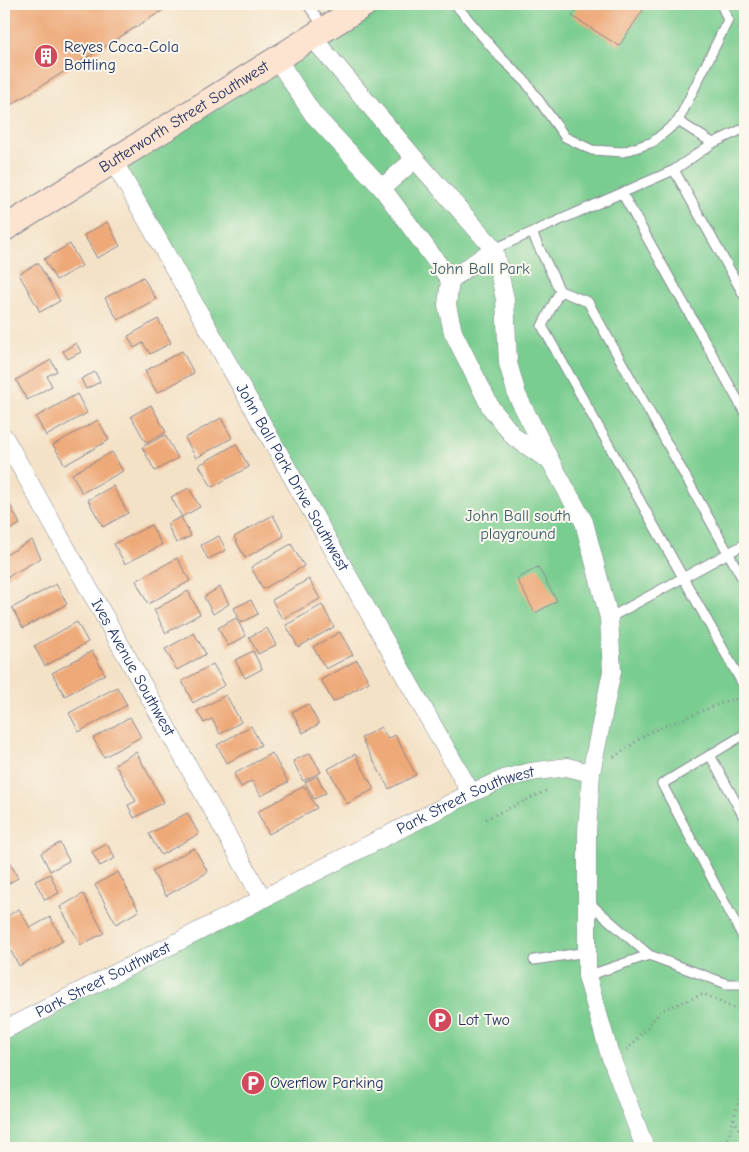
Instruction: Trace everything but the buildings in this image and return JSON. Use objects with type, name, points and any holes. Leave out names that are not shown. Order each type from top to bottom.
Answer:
[{"type":"street","name":"Butterworth Street Southwest","points":[[4,229],[365,4]]},
{"type":"street","points":[[318,33],[415,159],[494,249],[505,299],[508,363],[517,395],[584,522],[609,618],[612,671],[592,773],[587,831],[587,976],[614,1066],[645,1148]]},
{"type":"street","points":[[277,59],[312,114],[382,188],[450,280],[447,304],[454,332],[491,408],[514,437],[551,462]]},
{"type":"street","points":[[382,188],[415,159]]},
{"type":"street","name":"John Ball Park Drive Southwest","points":[[114,162],[471,793]]},
{"type":"street","points":[[450,280],[494,249]]},
{"type":"street","name":"Ives Avenue Southwest","points":[[4,437],[262,898]]},
{"type":"street","name":"Park Street Southwest","points":[[4,1029],[471,793],[504,779],[531,772],[567,767],[592,773]]},
{"type":"lane","points":[[307,4],[318,33]]},
{"type":"lane","points":[[455,4],[500,57],[525,81],[565,137],[592,150],[623,152],[653,142],[678,120],[728,20],[721,4]]},
{"type":"lane","points":[[678,120],[713,143]]},
{"type":"lane","points":[[494,249],[674,170],[713,143],[744,132]]},
{"type":"lane","points":[[674,170],[745,297]]},
{"type":"lane","points":[[622,193],[745,413]]},
{"type":"lane","points":[[532,233],[560,291],[588,302],[745,583]]},
{"type":"lane","points":[[560,291],[542,326],[684,576],[745,688]]},
{"type":"lane","points":[[609,618],[745,544]]},
{"type":"lane","points":[[745,734],[662,784],[745,941]]},
{"type":"lane","points":[[710,755],[745,819]]},
{"type":"lane","points":[[586,900],[649,955],[727,984],[745,984]]},
{"type":"lane","points":[[534,960],[587,952]]},
{"type":"lane","points":[[587,976],[649,955]]},
{"type":"path","points":[[614,1066],[662,1010],[687,1000],[704,994],[745,1014]]},
{"type":"path","points":[[726,1148],[745,1081]]},
{"type":"path","points":[[734,1118],[745,1141]]},
{"type":"green space","name":"John Ball Park","points":[[365,4],[745,4],[745,1148],[4,1148],[4,1028],[471,793],[114,162]]},
{"type":"place","name":"Reyes Coca-Cola Bottling","points":[[46,56]]},
{"type":"place","name":"Lot Two","points":[[440,1020]]},
{"type":"place","name":"Overflow Parking","points":[[253,1083]]},
{"type":"park label","name":"John Ball south playground","points":[[518,525]]}]
